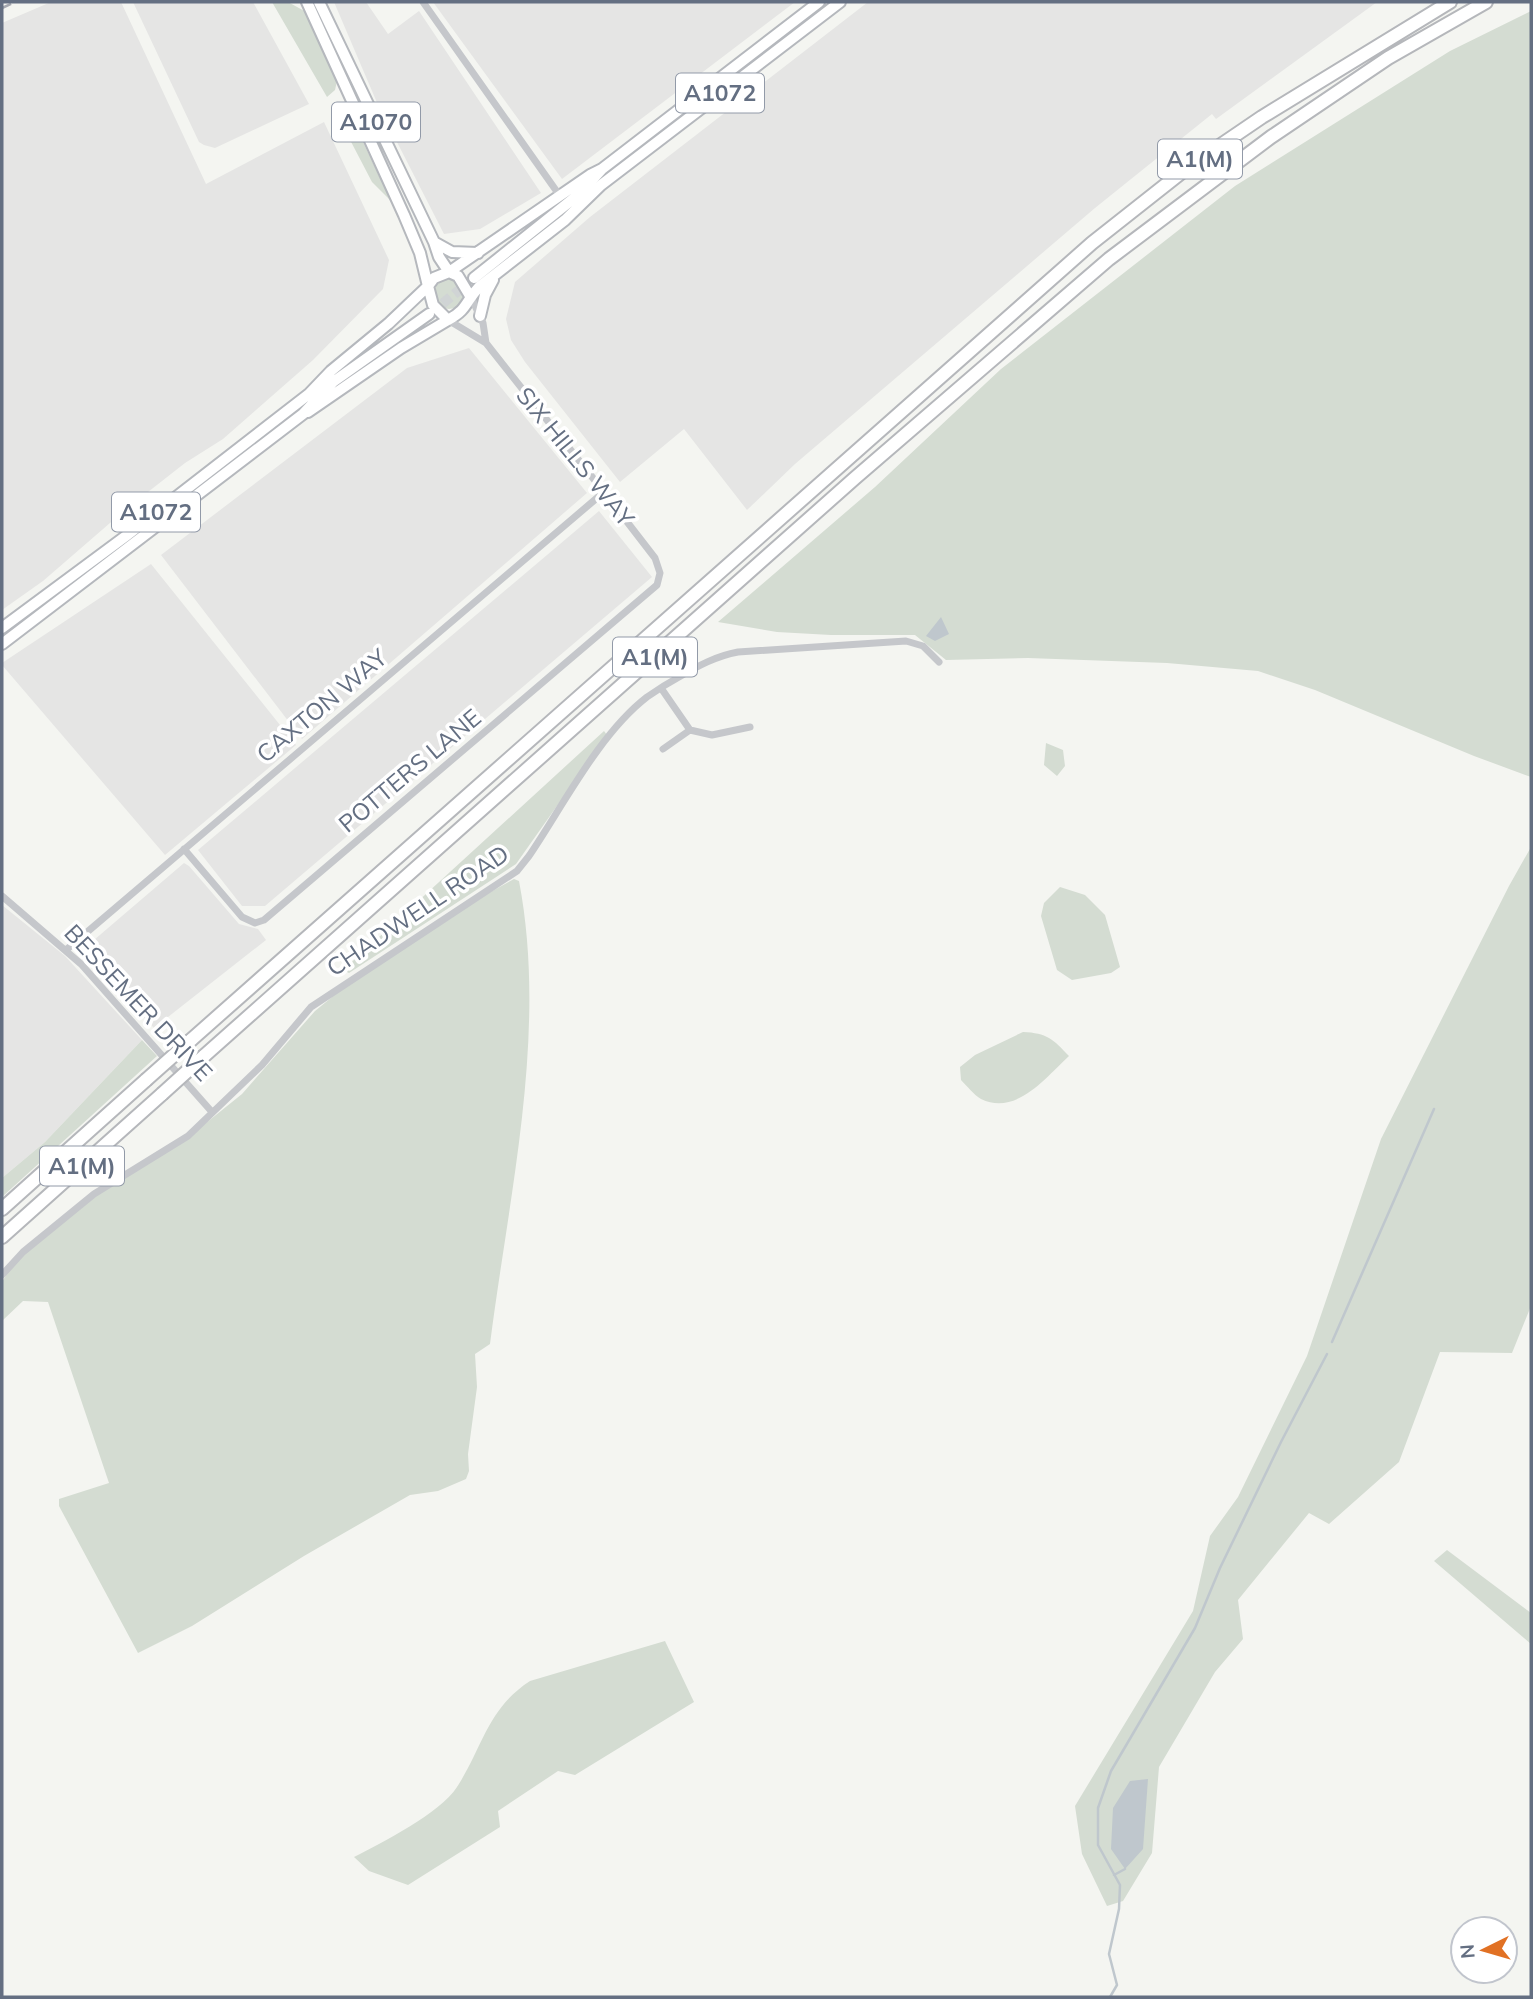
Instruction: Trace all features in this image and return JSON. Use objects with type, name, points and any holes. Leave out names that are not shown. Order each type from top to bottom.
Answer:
[{"type":"highway","name":"A1(M)","points":[[2,1209],[1092,243],[1187,168],[1262,117],[1450,2]]},
{"type":"highway","name":"A1(M)","points":[[2,1237],[855,478],[1109,259],[1271,137],[1388,58],[1486,2]]},
{"type":"highway","name":"A1(M)","points":[[1460,17],[1499,2]]},
{"type":"main road","name":"A1070","points":[[307,2],[404,215],[420,253],[428,286]]},
{"type":"main road","name":"A1070","points":[[319,2],[439,257],[449,272]]},
{"type":"main road","name":"A1072","points":[[2,628],[309,394],[331,371],[428,286],[433,278],[449,272],[602,169],[819,2]]},
{"type":"main road","name":"A1072","points":[[303,414],[465,309],[470,296],[565,220],[601,185],[840,2]]},
{"type":"main road","name":"A1072","points":[[474,278],[578,195],[602,169]]},
{"type":"main road","name":"A1072","points":[[578,195],[601,185]]},
{"type":"main road","points":[[434,242],[452,252],[478,253]]},
{"type":"main road","points":[[449,272],[458,276],[470,296]]},
{"type":"main road","points":[[480,316],[485,295],[494,278]]},
{"type":"main road","points":[[428,286],[433,305],[448,320]]},
{"type":"main road","name":"A1072","points":[[309,394],[334,382],[429,314]]},
{"type":"main road","name":"A1072","points":[[2,644],[303,414],[334,382]]},
{"type":"street","points":[[423,2],[560,195]]},
{"type":"street","name":"SIX HILLS WAY","points":[[470,296],[480,316],[486,343]]},
{"type":"street","name":"SIX HILLS WAY","points":[[448,320],[486,343],[655,558],[660,573]]},
{"type":"street","name":"CAXTON WAY","points":[[66,950],[604,492]]},
{"type":"street","name":"POTTERS LANE","points":[[184,849],[242,917],[255,923],[264,920],[652,590],[660,573]]},
{"type":"street","name":"CHADWELL ROAD","points":[[2,1275],[23,1252],[94,1194],[188,1136],[262,1065],[311,1007],[523,865],[601,745],[628,714],[661,688],[720,656],[738,652],[906,641],[923,646],[939,662]]},
{"type":"street","points":[[661,688],[690,730],[712,735],[750,727]]},
{"type":"street","points":[[663,749],[690,730]]},
{"type":"street","name":"BESSEMER DRIVE","points":[[2,896],[66,950],[212,1112]]},
{"type":"shaded area","points":[[51,2],[121,2],[206,184],[324,122],[389,260],[383,289],[313,360],[223,439],[185,463],[125,510],[43,581],[2,610],[2,23]]},
{"type":"shaded area","points":[[133,2],[253,2],[309,104],[215,148],[204,145],[199,142]]},
{"type":"shaded area","points":[[272,2],[288,2],[308,13],[337,81],[335,90],[327,97]]},
{"type":"shaded area","points":[[334,2],[366,2],[388,34],[419,11],[541,193],[480,229],[444,234],[378,105]]},
{"type":"shaded area","points":[[433,2],[795,2],[562,179]]},
{"type":"shaded area","points":[[868,2],[1377,2],[1216,119],[1212,114],[1095,208],[795,464],[747,510],[684,429],[620,482],[525,362],[511,340],[506,319],[515,282],[590,217]]},
{"type":"shaded area","points":[[1531,11],[1531,777],[1315,690],[1258,671],[1167,663],[1028,658],[946,660],[915,635],[777,632],[718,622],[875,487],[1001,369],[1235,186],[1450,51]]},
{"type":"shaded area","points":[[336,113],[346,115],[354,123],[395,205],[372,182]]},
{"type":"shaded area","points":[[449,279],[455,280],[463,288],[463,300],[455,308],[449,309],[443,308],[435,300],[434,294],[435,288],[443,280]]},
{"type":"shaded area","points":[[469,348],[587,493],[302,739],[161,555],[407,368]]},
{"type":"shaded area","points":[[599,511],[652,577],[265,906],[242,906],[198,850]]},
{"type":"shaded area","points":[[151,564],[296,745],[165,855],[2,665]]},
{"type":"shaded area","points":[[941,617],[949,634],[935,641],[926,636]]},
{"type":"shaded area","points":[[604,731],[607,735],[516,864],[349,973],[343,970]]},
{"type":"shaded area","points":[[1046,743],[1063,750],[1065,766],[1057,776],[1044,765]]},
{"type":"shaded area","points":[[1531,847],[1531,1306],[1512,1353],[1440,1352],[1399,1462],[1329,1524],[1309,1513],[1238,1600],[1243,1639],[1215,1672],[1159,1767],[1152,1853],[1123,1901],[1107,1906],[1082,1854],[1075,1806],[1193,1611],[1210,1536],[1238,1497],[1307,1356],[1381,1139]]},
{"type":"shaded area","points":[[184,863],[239,924],[258,929],[266,940],[154,1028],[94,964],[87,946]]},
{"type":"shaded area","points":[[514,879],[519,881],[527,938],[528,1054],[515,1171],[490,1344],[475,1354],[477,1387],[466,1479],[438,1491],[410,1495],[304,1556],[192,1626],[138,1653],[59,1506],[59,1499],[109,1483],[48,1302],[23,1301],[2,1321],[2,1282],[9,1270],[53,1226],[94,1196],[201,1127],[242,1094],[315,1011],[337,993],[485,895]]},
{"type":"shaded area","points":[[1060,887],[1085,895],[1105,915],[1120,967],[1111,973],[1072,980],[1057,970],[1041,916],[1044,903]]},
{"type":"shaded area","points":[[2,905],[65,956],[142,1040],[45,1142],[2,1178]]},
{"type":"shaded area","points":[[1023,1032],[1049,1038],[1069,1056],[1041,1083],[1019,1098],[994,1103],[981,1099],[961,1080],[960,1067],[975,1055]]},
{"type":"shaded area","points":[[142,1040],[157,1056],[2,1197],[2,1178],[45,1142]]},
{"type":"shaded area","points":[[1447,1550],[1531,1613],[1531,1644],[1434,1561]]},
{"type":"shaded area","points":[[665,1641],[694,1702],[575,1775],[558,1771],[498,1811],[500,1827],[408,1885],[369,1871],[354,1857],[410,1826],[449,1797],[466,1772],[495,1716],[516,1692],[530,1681]]},
{"type":"shaded area","points":[[1148,1779],[1143,1849],[1125,1869],[1111,1849],[1113,1808],[1130,1781]]},
{"type":"waterway","points":[[1332,1342],[1434,1109]]},
{"type":"waterway","points":[[1110,1997],[1117,1985],[1109,1954],[1119,1909],[1120,1885],[1098,1845],[1098,1808],[1111,1771],[1195,1628],[1220,1568],[1327,1354]]},
{"type":"waterway","points":[[1114,1875],[1125,1869]]},
{"type":"tunnel","points":[[431,313],[474,278]]},
{"type":"railway","points":[[2,8],[15,2]]}]
